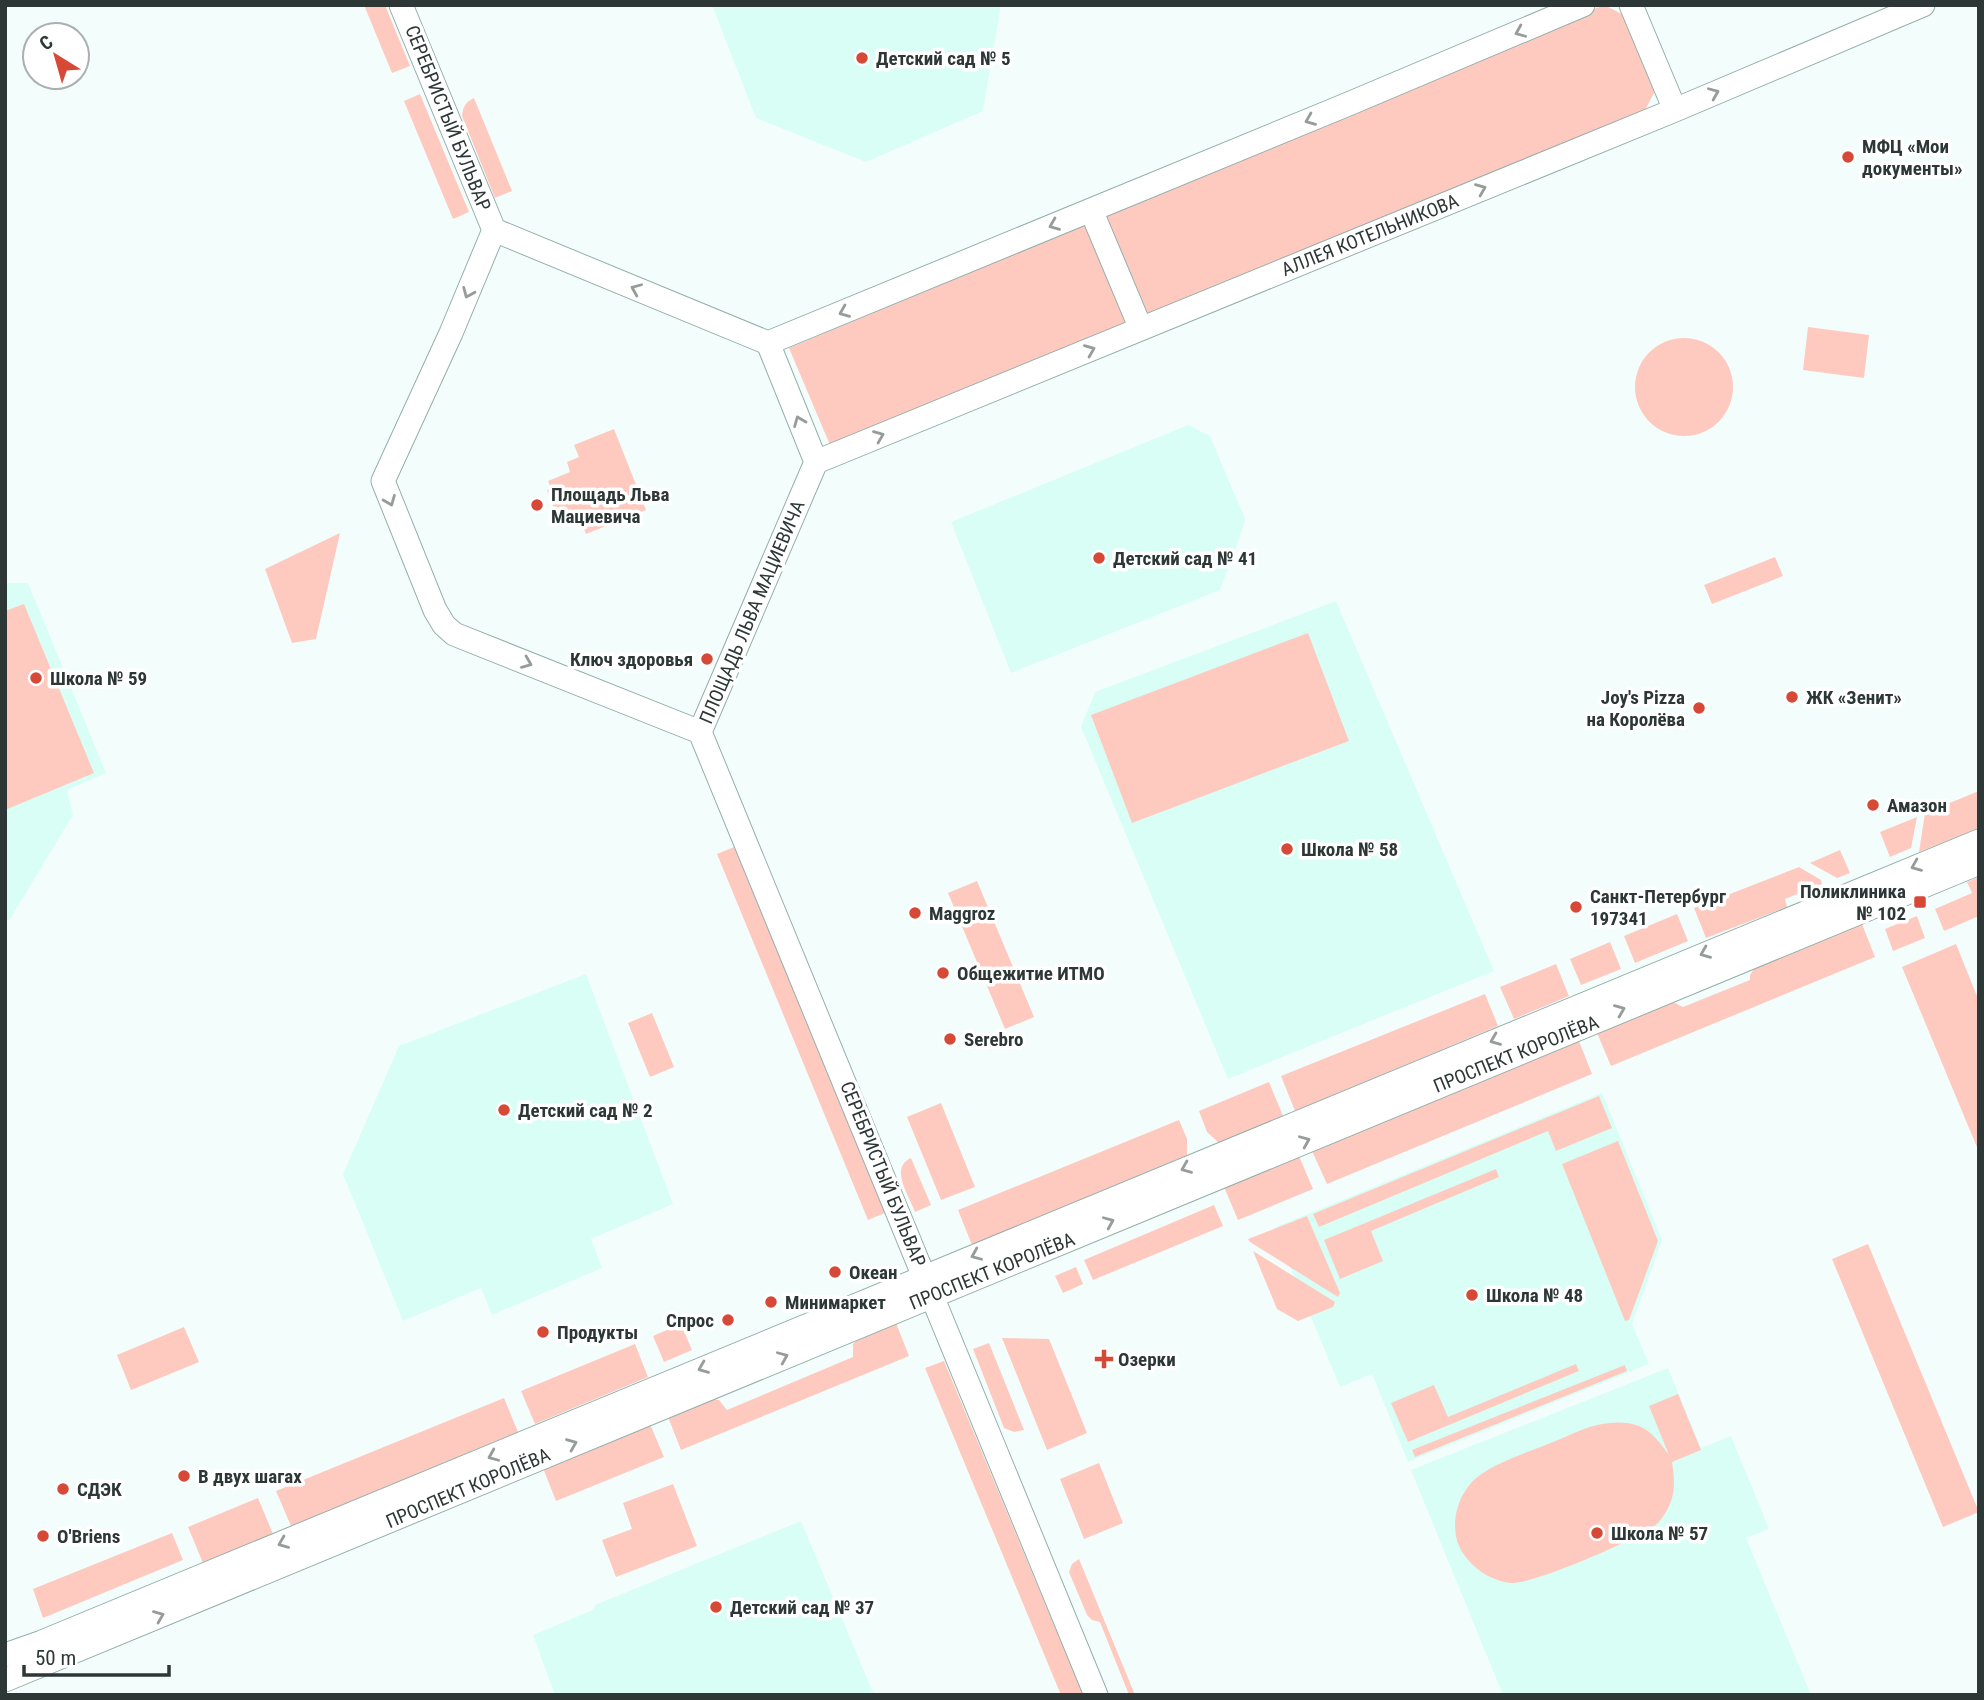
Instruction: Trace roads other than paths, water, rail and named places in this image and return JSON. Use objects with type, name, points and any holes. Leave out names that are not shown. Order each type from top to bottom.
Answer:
[{"type":"street","name":"СЕРЕБРИСТЫЙ БУЛЬВАР","points":[[401,5],[494,230]]},
{"type":"street","points":[[494,230],[768,343],[1583,5]]},
{"type":"street","points":[[1631,5],[1675,110]]},
{"type":"street","name":"АЛЛЕЯ КОТЕЛЬНИКОВА","points":[[816,462],[1675,110],[1923,5]]},
{"type":"street","points":[[1091,210],[1141,329]]},
{"type":"street","name":"ПЛОЩАДЬ ЛЬВА МАЦИЕВИЧА","points":[[494,230],[451,333],[383,481],[430,597],[444,625],[454,634],[700,732],[816,462]]},
{"type":"street","points":[[768,343],[816,462]]},
{"type":"street","name":"СЕРЕБРИСТЫЙ БУЛЬВАР","points":[[700,732],[1096,1695]]},
{"type":"street","name":"ПРОСПЕКТ КОРОЛЁВА","points":[[5,1680],[1979,841]]},
{"type":"street","name":"ПРОСПЕКТ КОРОЛЁВА","points":[[5,1655],[1979,863]]},
{"type":"place","name":"Детский сад № 5","points":[[862,58]]},
{"type":"place","name":"МФЦ «Мои документы»","points":[[1848,157]]},
{"type":"place","name":"Площадь Льва Мациевича","points":[[537,505]]},
{"type":"place","name":"Детский сад № 41","points":[[1099,558]]},
{"type":"place","name":"Ключ здоровья","points":[[707,659]]},
{"type":"place","name":"Школа № 59","points":[[36,678]]},
{"type":"place","name":"ЖК «Зенит»","points":[[1792,697]]},
{"type":"place","name":"Joy's Pizza на Королёва","points":[[1699,708]]},
{"type":"place","name":"Амазон","points":[[1873,805]]},
{"type":"place","name":"Школа № 58","points":[[1287,849]]},
{"type":"place","name":"Поликлиника № 102","points":[[1920,902]]},
{"type":"place","name":"Санкт-Петербург 197341","points":[[1576,907]]},
{"type":"place","name":"Maggroz","points":[[915,913]]},
{"type":"place","name":"Общежитие ИТМО","points":[[943,973]]},
{"type":"place","name":"Serebro","points":[[950,1039]]},
{"type":"place","name":"Детский сад № 2","points":[[504,1110]]},
{"type":"place","name":"Океан","points":[[835,1272]]},
{"type":"place","name":"Школа № 48","points":[[1472,1295]]},
{"type":"place","name":"Минимаркет","points":[[771,1302]]},
{"type":"place","name":"Спрос","points":[[728,1320]]},
{"type":"place","name":"Продукты","points":[[543,1332]]},
{"type":"place","name":"Озерки","points":[[1104,1359]]},
{"type":"place","name":"В двух шагах","points":[[184,1476]]},
{"type":"place","name":"СДЭК","points":[[63,1489]]},
{"type":"place","name":"Школа № 57","points":[[1597,1533]]},
{"type":"place","name":"O'Briens","points":[[43,1536]]},
{"type":"place","name":"Детский сад № 37","points":[[716,1607]]}]
